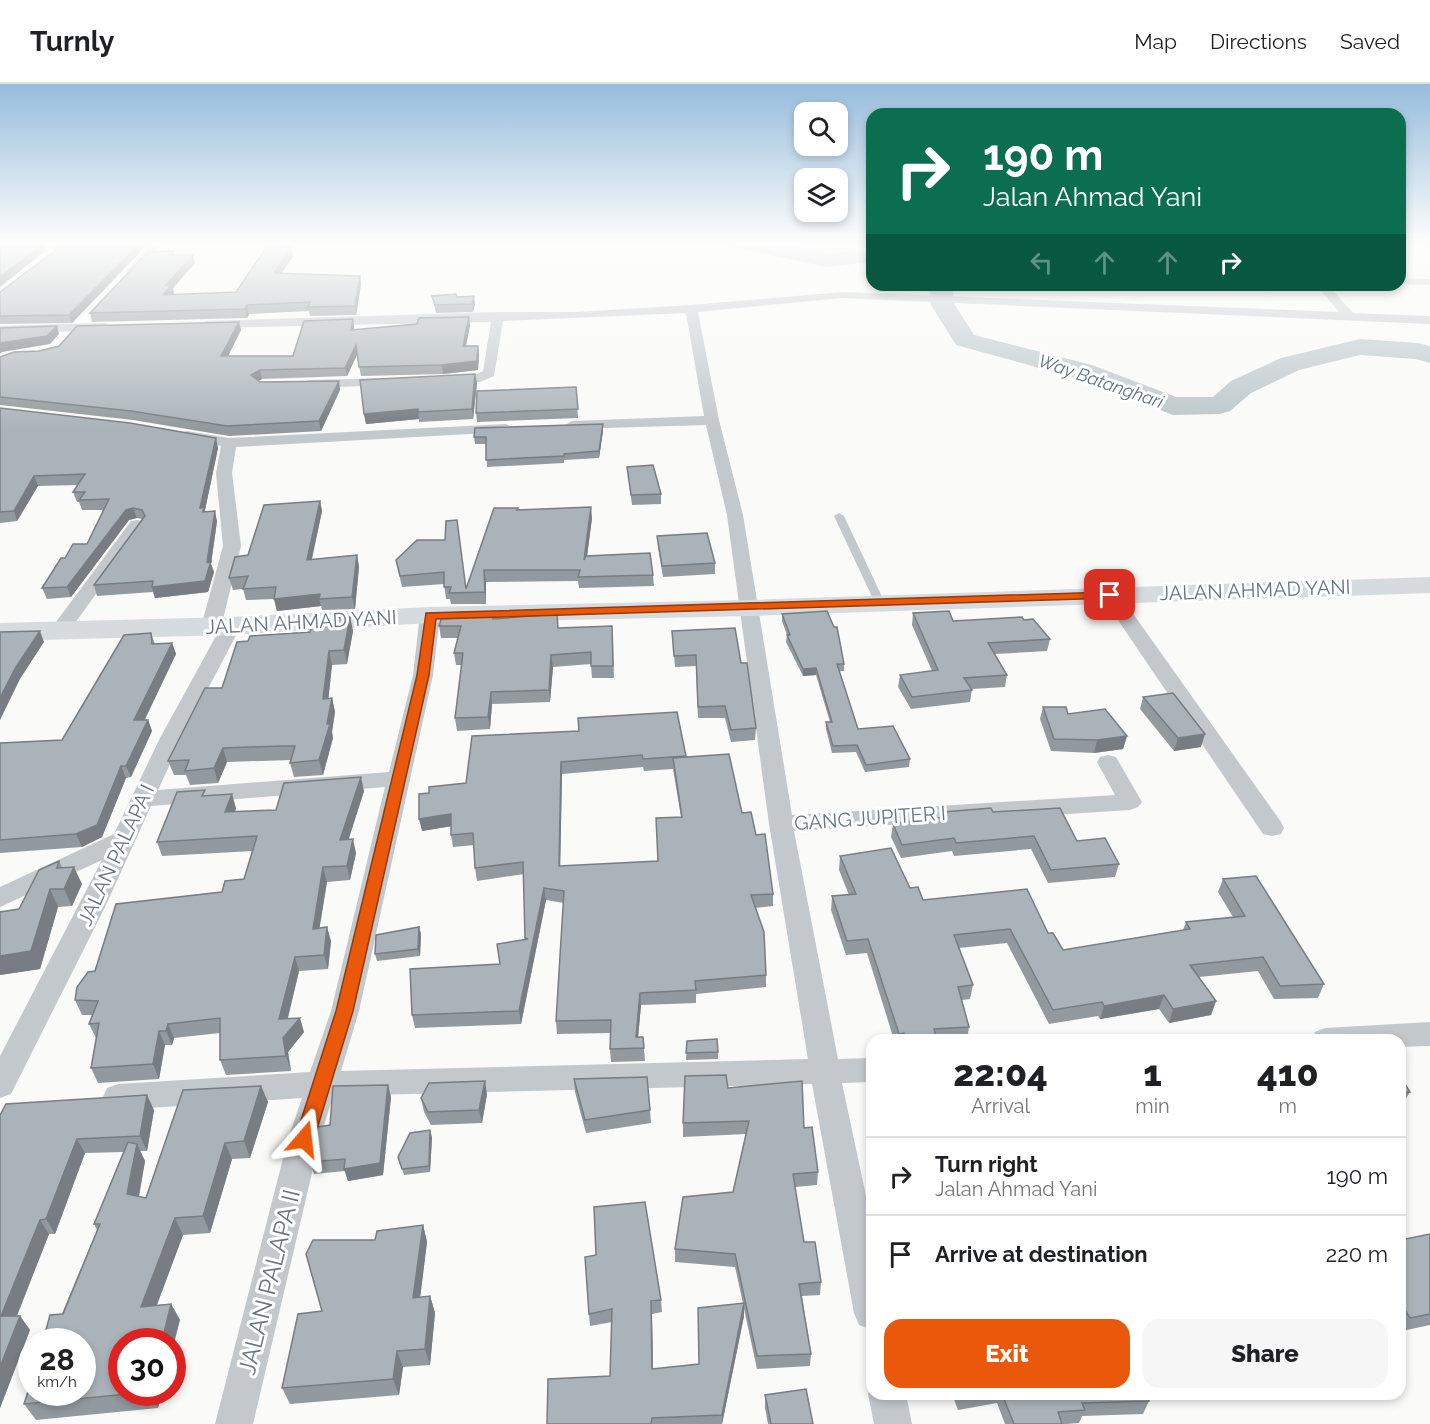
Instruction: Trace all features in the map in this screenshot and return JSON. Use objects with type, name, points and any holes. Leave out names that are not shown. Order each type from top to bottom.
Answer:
[{"type":"main road","name":"JALAN AHMAD YANI","points":[[0,632],[221,627],[430,615],[749,608],[1430,585]]},
{"type":"street","points":[[190,325],[498,316],[576,316],[731,305]]},
{"type":"street","points":[[1113,305],[1430,320]]},
{"type":"street","points":[[1339,305],[1348,315]]},
{"type":"street","points":[[691,309],[712,420],[735,515],[781,824],[866,1282]]},
{"type":"street","points":[[62,342],[88,315]]},
{"type":"street","points":[[432,381],[480,378],[489,374],[498,316]]},
{"type":"street","points":[[0,330],[120,327]]},
{"type":"street","points":[[296,384],[398,381]]},
{"type":"street","points":[[558,426],[712,420]]},
{"type":"street","points":[[175,433],[229,443],[523,427]]},
{"type":"street","name":"JALAN PALAPA I","points":[[0,1085],[46,999],[124,839],[221,627],[232,546],[224,474],[229,443]]},
{"type":"street","points":[[60,630],[137,525]]},
{"type":"street","points":[[1110,595],[1272,828]]},
{"type":"street","name":"JALAN PALAPA II","points":[[234,1424],[304,1139],[345,1011],[423,675],[430,615]]},
{"type":"street","name":"GANG JUPITER I","points":[[781,824],[1130,802],[1108,762]]},
{"type":"street","points":[[143,799],[399,779]]},
{"type":"street","points":[[0,898],[124,839]]},
{"type":"street","points":[[1406,1035],[1430,1034]]},
{"type":"street","points":[[95,1098],[321,1084],[866,1070]]},
{"type":"street","points":[[888,1400],[893,1424]]},
{"type":"lane","points":[[839,516],[880,603]]},
{"type":"building","points":[[0,305],[79,305],[69,315],[0,316]]},
{"type":"building","points":[[98,305],[257,305],[247,305],[245,309],[90,313]]},
{"type":"building","points":[[309,305],[355,305],[355,306],[308,307]]},
{"type":"building","points":[[469,317],[463,346],[478,346],[477,361],[442,365],[359,367],[356,345],[345,368],[260,370],[251,375],[260,382],[339,381],[319,421],[227,426],[131,411],[0,397],[0,357],[14,352],[39,351],[59,346],[77,326],[239,322],[221,356],[293,356],[304,321],[353,319],[351,330],[417,324],[419,318]]},
{"type":"building","points":[[57,326],[47,336],[0,343],[0,328]]},
{"type":"building","points":[[475,374],[472,409],[418,412],[418,409],[364,414],[360,380]]},
{"type":"building","points":[[576,387],[578,409],[476,413],[477,391]]},
{"type":"building","points":[[0,408],[130,423],[216,438],[200,508],[204,507],[203,512],[215,511],[207,562],[211,561],[205,581],[152,587],[153,581],[94,585],[145,516],[142,510],[133,508],[126,510],[67,587],[42,588],[73,544],[87,544],[109,499],[79,500],[85,492],[73,492],[85,474],[34,476],[14,511],[0,512]]},
{"type":"building","points":[[603,424],[599,451],[564,454],[564,456],[486,460],[486,437],[474,437],[475,428]]},
{"type":"building","points":[[653,465],[661,494],[631,495],[627,467]]},
{"type":"building","points":[[320,501],[307,560],[357,555],[352,597],[319,599],[320,594],[274,599],[276,587],[243,589],[248,576],[229,578],[235,557],[248,555],[264,505]]},
{"type":"building","points":[[591,507],[584,560],[586,556],[650,553],[653,575],[578,577],[580,570],[484,570],[485,592],[449,593],[451,587],[444,587],[444,572],[400,576],[396,560],[417,540],[445,540],[446,521],[457,520],[466,589],[494,508],[518,508],[517,510]]},
{"type":"building","points":[[707,533],[715,563],[662,566],[657,536]]},
{"type":"building","points":[[827,611],[834,627],[837,627],[844,664],[837,664],[858,729],[893,726],[910,759],[866,765],[857,745],[833,746],[826,722],[832,722],[816,668],[803,669],[787,635],[790,635],[782,614]]},
{"type":"building","points":[[949,611],[953,621],[1022,617],[1024,620],[1033,619],[1050,639],[988,643],[1007,675],[964,678],[972,690],[912,697],[900,675],[938,670],[913,613]]},
{"type":"building","points":[[485,612],[485,615],[494,614],[493,619],[557,614],[558,628],[612,626],[613,666],[591,666],[591,652],[551,655],[549,690],[491,692],[488,717],[455,718],[463,653],[454,653],[461,626],[439,626],[443,613]]},
{"type":"building","points":[[350,617],[344,650],[329,651],[323,699],[332,698],[327,724],[330,724],[319,760],[290,763],[295,746],[281,746],[223,748],[214,768],[185,771],[189,760],[168,761],[205,688],[222,688],[237,642],[248,641],[250,636],[310,632],[314,619]]},
{"type":"building","points":[[735,628],[741,663],[747,663],[756,728],[731,730],[725,706],[698,707],[696,655],[674,656],[672,631]]},
{"type":"building","points":[[40,631],[16,667],[0,698],[0,632]]},
{"type":"building","points":[[151,633],[152,644],[172,643],[134,720],[148,720],[126,766],[121,766],[97,825],[76,834],[0,840],[0,743],[62,740],[124,635]]},
{"type":"building","points":[[1173,693],[1205,734],[1178,738],[1143,697]]},
{"type":"building","points":[[1043,707],[1066,707],[1068,714],[1105,709],[1127,736],[1097,740],[1054,739]]},
{"type":"building","points":[[677,712],[686,756],[643,759],[642,755],[561,762],[559,866],[658,861],[656,818],[682,817],[673,758],[729,754],[742,813],[751,812],[756,835],[765,834],[773,894],[751,895],[764,932],[766,975],[695,981],[696,990],[640,993],[636,1037],[643,1037],[644,1048],[610,1049],[611,1020],[556,1021],[564,891],[544,888],[519,1011],[412,1015],[410,969],[500,964],[497,944],[528,939],[525,938],[523,862],[475,868],[473,833],[451,835],[451,814],[419,819],[419,794],[429,793],[429,787],[466,783],[472,736],[579,731],[578,718]]},
{"type":"building","points":[[361,777],[340,840],[353,839],[347,866],[323,867],[313,929],[327,927],[324,955],[295,957],[279,1019],[300,1018],[283,1038],[286,1056],[220,1060],[220,1018],[168,1024],[166,1031],[159,1031],[153,1064],[91,1068],[99,1023],[89,1024],[98,1001],[75,1000],[77,987],[88,972],[95,971],[116,904],[222,892],[225,881],[244,879],[257,836],[157,842],[177,792],[205,790],[202,796],[232,794],[225,812],[276,810],[284,783]]},
{"type":"building","points":[[991,808],[993,812],[1060,808],[1077,841],[1105,838],[1119,864],[1051,870],[1034,836],[956,843],[954,838],[902,845],[893,824],[945,817],[943,812]]},
{"type":"building","points":[[891,848],[910,888],[918,887],[923,900],[1027,889],[1048,933],[1053,933],[1063,950],[1190,929],[1186,922],[1245,916],[1223,879],[1256,876],[1324,984],[1280,986],[1263,957],[1190,965],[1216,1001],[1173,1009],[1164,995],[1104,1006],[1102,1002],[1053,1010],[1010,929],[954,935],[973,985],[958,987],[969,1027],[934,1029],[935,1034],[899,1034],[868,939],[847,941],[832,896],[856,894],[840,856]]},
{"type":"building","points":[[59,861],[57,868],[74,867],[64,889],[50,889],[31,951],[0,956],[0,912],[19,909],[39,870]]},
{"type":"building","points":[[419,927],[418,949],[375,954],[376,935]]},
{"type":"building","points":[[717,1039],[718,1052],[686,1053],[687,1041]]},
{"type":"building","points":[[726,1075],[728,1088],[802,1081],[804,1128],[812,1127],[818,1172],[793,1174],[804,1242],[815,1242],[821,1282],[799,1284],[811,1354],[757,1356],[735,1254],[675,1249],[683,1197],[733,1192],[749,1121],[683,1123],[685,1076]]},
{"type":"building","points":[[647,1077],[650,1110],[585,1120],[574,1079]]},
{"type":"building","points":[[485,1081],[479,1110],[428,1112],[421,1098],[429,1083]]},
{"type":"building","points":[[388,1085],[380,1163],[344,1169],[345,1159],[310,1162],[318,1127],[330,1125],[333,1086]]},
{"type":"building","points":[[261,1086],[244,1141],[225,1143],[203,1216],[175,1218],[141,1307],[171,1304],[165,1328],[108,1328],[108,1396],[96,1397],[96,1328],[46,1328],[50,1315],[63,1314],[100,1224],[94,1224],[128,1142],[137,1144],[127,1194],[146,1198],[183,1090]]},
{"type":"building","points":[[147,1095],[140,1136],[77,1139],[46,1219],[40,1220],[1,1316],[20,1316],[0,1367],[0,1115],[6,1104]]},
{"type":"building","points":[[430,1130],[429,1166],[402,1169],[398,1157],[410,1133]]},
{"type":"building","points":[[645,1202],[661,1300],[651,1301],[652,1369],[699,1364],[698,1308],[744,1303],[722,1415],[652,1418],[651,1424],[547,1424],[548,1379],[610,1376],[612,1309],[589,1314],[585,1257],[596,1255],[594,1207]]},
{"type":"building","points":[[423,1225],[413,1298],[430,1296],[425,1349],[397,1351],[393,1379],[282,1388],[298,1314],[322,1311],[306,1254],[313,1240],[375,1240],[377,1231]]},
{"type":"building","points":[[1430,1234],[1430,1314],[1410,1318],[1406,1312],[1406,1239]]},
{"type":"building","points":[[806,1389],[813,1424],[771,1424],[765,1395]]},
{"type":"building","points":[[1004,1400],[1149,1401],[1082,1403],[1085,1410],[1058,1412],[1062,1424],[1014,1424]]},
{"type":"waterway","name":"Way Batanghari","points":[[943,305],[965,340],[1082,371],[1173,406],[1220,405],[1241,387],[1290,364],[1360,347],[1418,351],[1430,355]]},
{"type":"route","points":[[304,1139],[345,1011],[423,675],[430,615],[749,608],[1110,595]]}]
